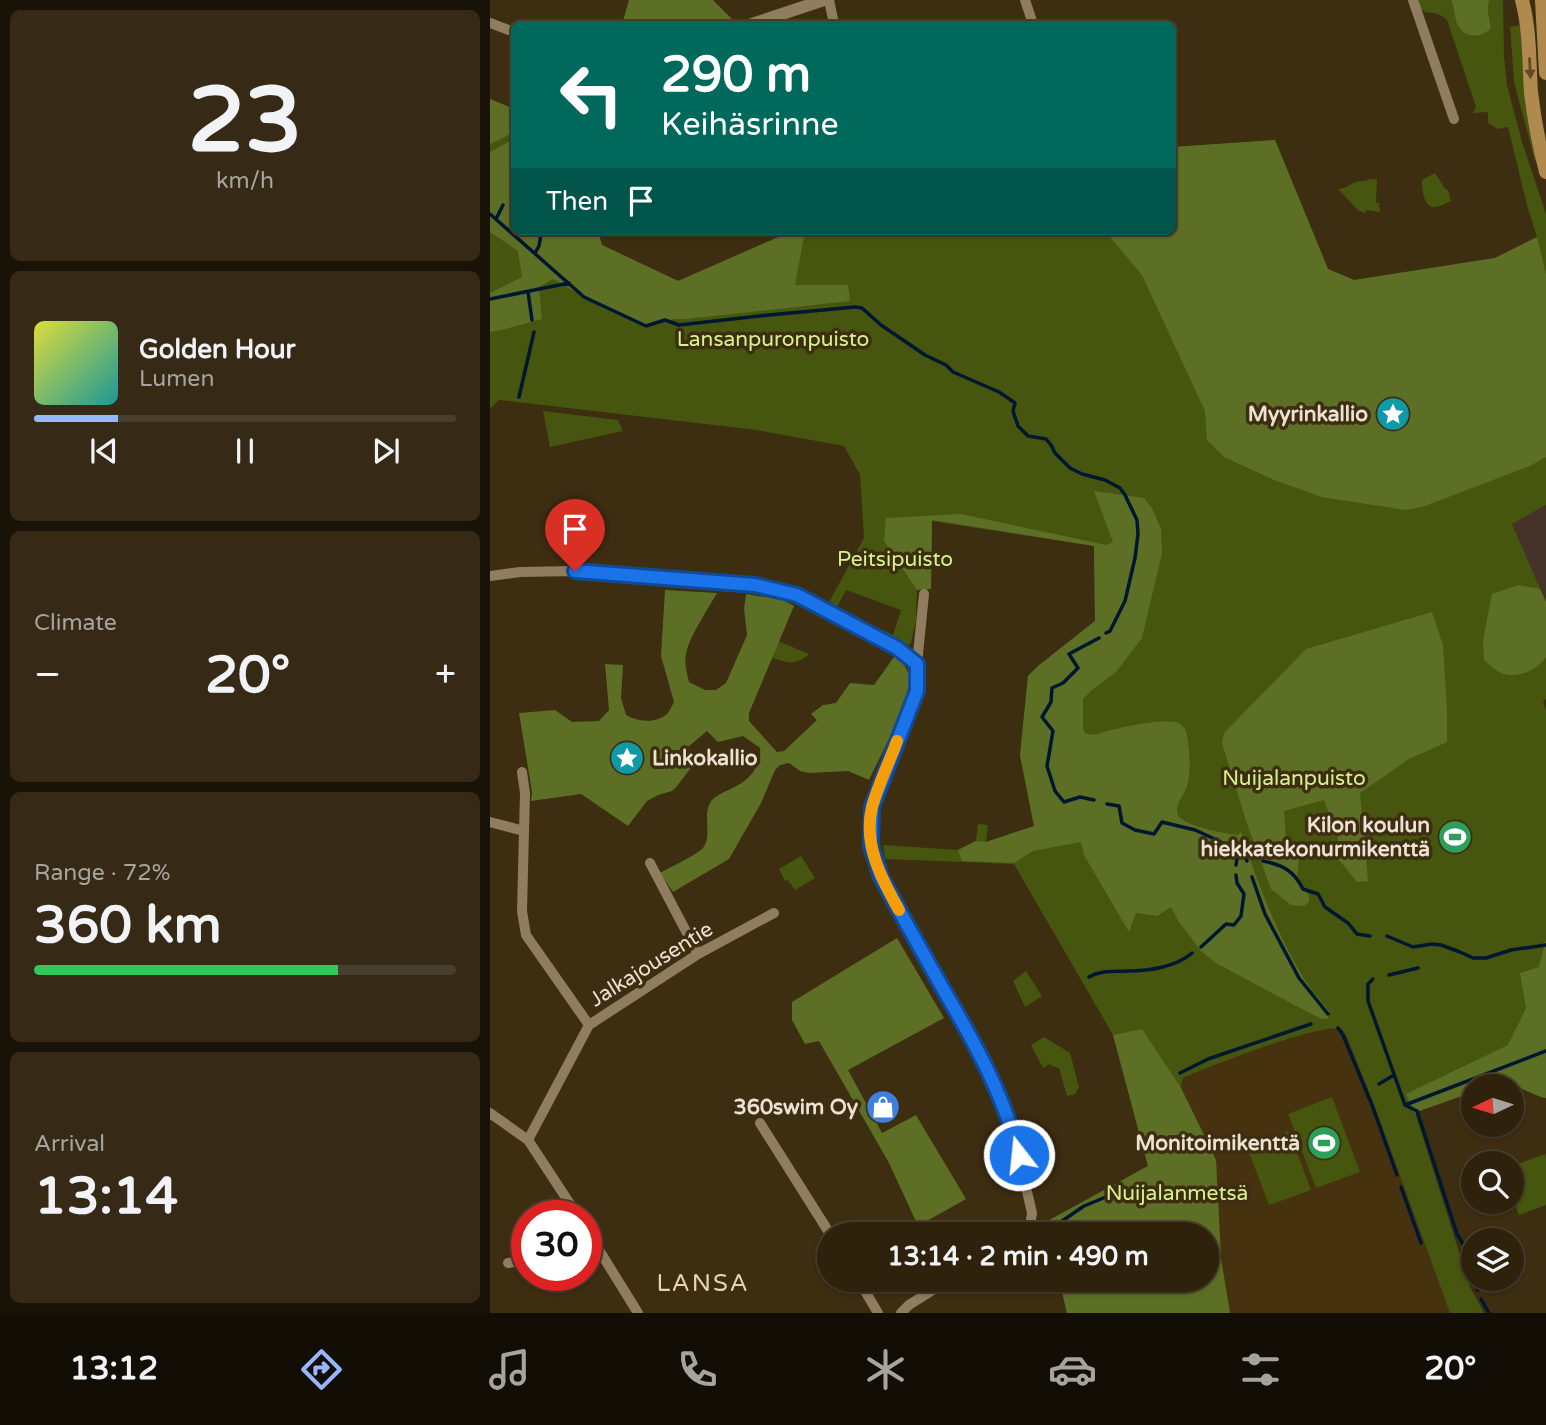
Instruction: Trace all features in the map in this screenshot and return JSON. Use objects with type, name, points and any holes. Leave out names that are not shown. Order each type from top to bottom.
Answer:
[{"type":"main road","points":[[1522,0],[1526,16],[1537,139],[1546,172]]},
{"type":"main road","points":[[1542,0],[1546,73]]},
{"type":"street","points":[[761,21],[824,0]]},
{"type":"street","points":[[830,0],[834,21]]},
{"type":"street","points":[[1025,0],[1032,21]]},
{"type":"street","points":[[1413,0],[1454,119]]},
{"type":"street","points":[[490,23],[511,31]]},
{"type":"street","points":[[490,576],[520,572],[575,571],[755,585],[783,590],[897,648],[917,664]]},
{"type":"street","points":[[924,594],[917,691],[872,807],[871,846],[881,877],[978,1049],[1004,1108],[1014,1135],[1032,1213],[1031,1222]]},
{"type":"street","points":[[522,772],[525,793],[522,911],[526,935],[589,1025]]},
{"type":"street","points":[[490,822],[524,831]]},
{"type":"street","points":[[650,863],[698,954]]},
{"type":"street","name":"Jalkajousentie","points":[[528,1140],[589,1025],[698,954],[774,914]]},
{"type":"street","points":[[490,1113],[528,1140],[567,1200]]},
{"type":"street","points":[[760,1123],[822,1222]]},
{"type":"street","points":[[602,1254],[638,1313]]},
{"type":"street","points":[[866,1292],[878,1313]]},
{"type":"street","points":[[901,1313],[930,1292]]},
{"type":"shaded area","points":[[1546,505],[1546,602],[1512,524]]},
{"type":"shaded area","points":[[1335,1027],[1342,1029],[1347,1037],[1450,1313],[1230,1313],[1219,1250],[1219,1222],[1212,1222],[1181,1088],[1184,1078],[1212,1065],[1310,1032]]},
{"type":"green space","points":[[629,0],[713,0],[733,20],[730,21],[623,21]]},
{"type":"green space","name":"Nuijalanpuisto","points":[[1418,0],[1451,0],[1456,21],[1491,28],[1489,0],[1503,0],[1507,85],[1522,142],[1546,214],[1546,505],[1512,524],[1546,602],[1546,699],[1543,701],[1546,710],[1546,1098],[1524,1090],[1524,1074],[1461,1074],[1461,1096],[1415,1112],[1461,1258],[1461,1291],[1472,1291],[1484,1313],[1450,1313],[1347,1037],[1342,1029],[1331,1029],[1264,1047],[1183,1078],[1181,1088],[1216,1160],[1221,1259],[1230,1313],[1067,1313],[1062,1292],[1219,1292],[1219,1222],[1046,1222],[1148,1166],[1113,1035],[1014,864],[885,859],[883,845],[958,850],[976,841],[978,824],[988,825],[986,842],[1034,826],[1020,755],[1028,676],[1095,621],[1094,546],[932,521],[931,589],[917,590],[916,620],[911,643],[904,648],[871,628],[872,625],[893,635],[901,610],[846,590],[837,607],[829,602],[864,538],[860,475],[844,446],[757,430],[499,400],[490,409],[490,99],[511,108],[511,235],[599,235],[602,245],[678,281],[783,235],[1176,235],[1176,147],[1275,140],[1328,269],[1354,280],[1495,258],[1537,237],[1508,127],[1498,129],[1488,123],[1488,112],[1473,113],[1476,107],[1447,20],[1421,10]]},
{"type":"green space","points":[[1451,0],[1489,0],[1491,28],[1487,32],[1472,36],[1463,32],[1457,23]]},
{"type":"green space","points":[[1520,25],[1538,160],[1535,161],[1514,82],[1510,27]]},
{"type":"green space","points":[[490,99],[511,108],[511,134],[490,144]]},
{"type":"green space","points":[[1275,140],[1328,269],[1354,280],[1495,258],[1537,237],[1546,274],[1546,457],[1530,466],[1425,506],[1406,510],[1322,497],[1274,480],[1224,457],[1207,440],[1205,411],[1142,275],[1108,235],[1176,235],[1176,147]]},
{"type":"green space","points":[[511,141],[511,235],[599,235],[602,245],[678,281],[783,235],[804,235],[795,285],[848,285],[850,301],[674,319],[646,328],[553,279],[539,287],[542,319],[490,332],[490,293],[522,277],[518,251],[490,232],[490,152]]},
{"type":"green space","points":[[1435,173],[1448,190],[1451,201],[1435,207],[1425,200],[1422,180]]},
{"type":"green space","points":[[1377,179],[1376,203],[1379,203],[1380,212],[1359,211],[1338,189]]},
{"type":"green space","points":[[543,411],[618,420],[623,431],[550,447]]},
{"type":"green space","points":[[1094,491],[1144,498],[1152,508],[1161,529],[1162,553],[1142,638],[1116,672],[1083,699],[1085,733],[1095,734],[1157,722],[1174,722],[1184,728],[1190,770],[1187,786],[1177,808],[1178,815],[1188,823],[1206,829],[1238,835],[1241,832],[1276,925],[1303,977],[1329,1011],[1328,1018],[1322,1019],[1216,963],[1201,951],[1171,907],[1157,916],[1136,913],[1129,932],[1084,855],[1081,842],[1033,851],[1014,863],[962,861],[958,850],[976,841],[986,842],[1034,826],[1020,755],[1028,676],[1095,621],[1094,546],[932,520],[931,589],[917,590],[884,541],[886,518],[961,514],[1106,545],[1113,542]]},
{"type":"green space","points":[[1518,585],[1540,589],[1546,602],[1546,657],[1528,672],[1510,675],[1499,672],[1484,660],[1483,640],[1492,594]]},
{"type":"green space","points":[[665,590],[717,593],[695,631],[685,657],[689,682],[705,690],[716,690],[726,683],[747,635],[744,609],[746,594],[783,600],[794,606],[749,713],[749,721],[777,752],[784,751],[817,720],[811,714],[823,705],[836,703],[850,683],[874,685],[894,657],[906,668],[909,683],[888,742],[869,780],[848,771],[809,773],[800,771],[789,763],[780,765],[729,859],[673,892],[660,873],[703,848],[707,837],[707,811],[712,800],[748,777],[758,764],[760,748],[743,736],[718,742],[707,731],[688,747],[697,760],[677,786],[672,791],[647,801],[628,826],[581,794],[531,801],[532,792],[519,713],[555,710],[572,722],[599,721],[609,710],[605,664],[623,665],[621,698],[626,715],[647,721],[664,717],[674,702],[661,656]]},
{"type":"green space","points":[[1432,612],[1443,645],[1447,742],[1409,759],[1360,793],[1368,881],[1357,882],[1336,856],[1338,838],[1324,800],[1284,811],[1286,839],[1299,859],[1297,877],[1309,896],[1309,902],[1304,906],[1291,905],[1271,889],[1222,743],[1224,733],[1306,649]]},
{"type":"green space","points":[[778,641],[809,654],[791,662],[772,658]]},
{"type":"green space","points":[[801,856],[815,878],[795,890],[788,880],[785,881],[779,869]]},
{"type":"green space","points":[[897,938],[944,1018],[848,1070],[882,1133],[916,1115],[966,1199],[925,1222],[916,1222],[889,1163],[819,1041],[805,1044],[792,1020],[792,1002]]},
{"type":"green space","points":[[1546,939],[1546,1098],[1524,1090],[1524,1074],[1461,1074],[1461,1096],[1414,1113],[1406,1094],[1508,1045],[1526,1008],[1520,973],[1539,967]]},
{"type":"green space","points":[[1026,971],[1042,996],[1025,1007],[1013,981]]},
{"type":"green space","name":"Nuijalanmetsä","points":[[1142,1029],[1181,1088],[1216,1160],[1221,1259],[1230,1313],[1067,1313],[1062,1292],[1219,1292],[1219,1222],[1046,1222],[1148,1166],[1113,1035]]},
{"type":"green space","points":[[1044,1037],[1070,1053],[1079,1087],[1075,1094],[1067,1096],[1059,1068],[1050,1064],[1043,1068],[1031,1045]]},
{"type":"green space","name":"Monitoimikenttä","points":[[1332,1097],[1360,1172],[1316,1188],[1288,1114]]},
{"type":"green space","points":[[1289,1131],[1311,1190],[1269,1205],[1247,1147]]},
{"type":"green space","points":[[1545,1154],[1546,1205],[1524,1213],[1524,1162]]},
{"type":"waterway","points":[[496,219],[503,205]]},
{"type":"waterway","points":[[490,214],[511,233]]},
{"type":"waterway","points":[[514,235],[584,297],[646,326],[665,320],[679,325],[862,308],[881,325],[925,355],[946,365],[953,372],[999,392],[1015,403],[1013,411],[1018,426],[1028,436],[1046,439],[1070,468],[1120,488],[1137,520],[1135,558],[1125,601],[1110,631],[1106,633]]},
{"type":"waterway","points":[[535,253],[541,235]]},
{"type":"waterway","points":[[490,299],[569,283]]},
{"type":"waterway","points":[[528,292],[532,320]]},
{"type":"waterway","points":[[519,397],[534,332]]},
{"type":"waterway","points":[[1094,800],[1080,797],[1064,802],[1055,791],[1047,766],[1053,731],[1042,717],[1051,702],[1052,688],[1063,683],[1078,668],[1069,654],[1099,638]]},
{"type":"waterway","points":[[1107,804],[1119,806],[1122,823],[1135,830],[1154,834],[1162,822],[1195,830],[1245,856],[1247,861]]},
{"type":"waterway","points":[[1236,865],[1238,852]]},
{"type":"waterway","points":[[1263,861],[1287,870],[1303,889],[1318,894],[1325,907],[1348,923],[1357,934],[1370,936]]},
{"type":"waterway","points":[[1201,947],[1226,924],[1234,925],[1241,916],[1244,894],[1237,883],[1236,875]]},
{"type":"waterway","points":[[1252,877],[1265,914],[1299,978],[1328,1014]]},
{"type":"waterway","points":[[1387,936],[1413,947],[1441,945],[1473,958],[1486,958],[1511,950],[1546,945]]},
{"type":"waterway","points":[[1089,977],[1103,972],[1162,967],[1178,962],[1192,953]]},
{"type":"waterway","points":[[1389,975],[1418,968]]},
{"type":"waterway","points":[[1373,979],[1368,984],[1368,1001],[1405,1105],[1417,1111],[1461,1241]]},
{"type":"waterway","points":[[1180,1073],[1208,1059],[1311,1024]]},
{"type":"waterway","points":[[1338,1028],[1372,1105],[1397,1175]]},
{"type":"waterway","points":[[1405,1105],[1546,1051]]},
{"type":"waterway","points":[[1379,1084],[1394,1075]]},
{"type":"waterway","points":[[1401,1187],[1421,1243]]},
{"type":"waterway","points":[[1061,1222],[1084,1206],[1123,1190]]},
{"type":"waterway","points":[[1481,1299],[1489,1313]]},
{"type":"slow traffic","points":[[897,741],[872,807],[870,829],[871,846],[881,877],[899,910]]},
{"type":"place","name":"Myyrinkallio","points":[[1393,414]]},
{"type":"place","name":"Linkokallio","points":[[627,758]]},
{"type":"place","name":"Kilon koulun hiekkatekonurmikenttä","points":[[1455,837]]},
{"type":"place","name":"360swim Oy","points":[[883,1107]]},
{"type":"place","name":"Monitoimikenttä","points":[[1324,1143]]},
{"type":"district","name":"LANSA","points":[[703,1283]]},
{"type":"route","points":[[575,571],[755,585],[783,590],[897,648],[917,664],[917,691],[872,807],[871,846],[881,877],[978,1049],[1004,1108],[1019,1155]]},
{"type":"park label","name":"Lansanpuronpuisto","points":[[773,339]]},
{"type":"park label","name":"Peitsipuisto","points":[[895,559]]}]
